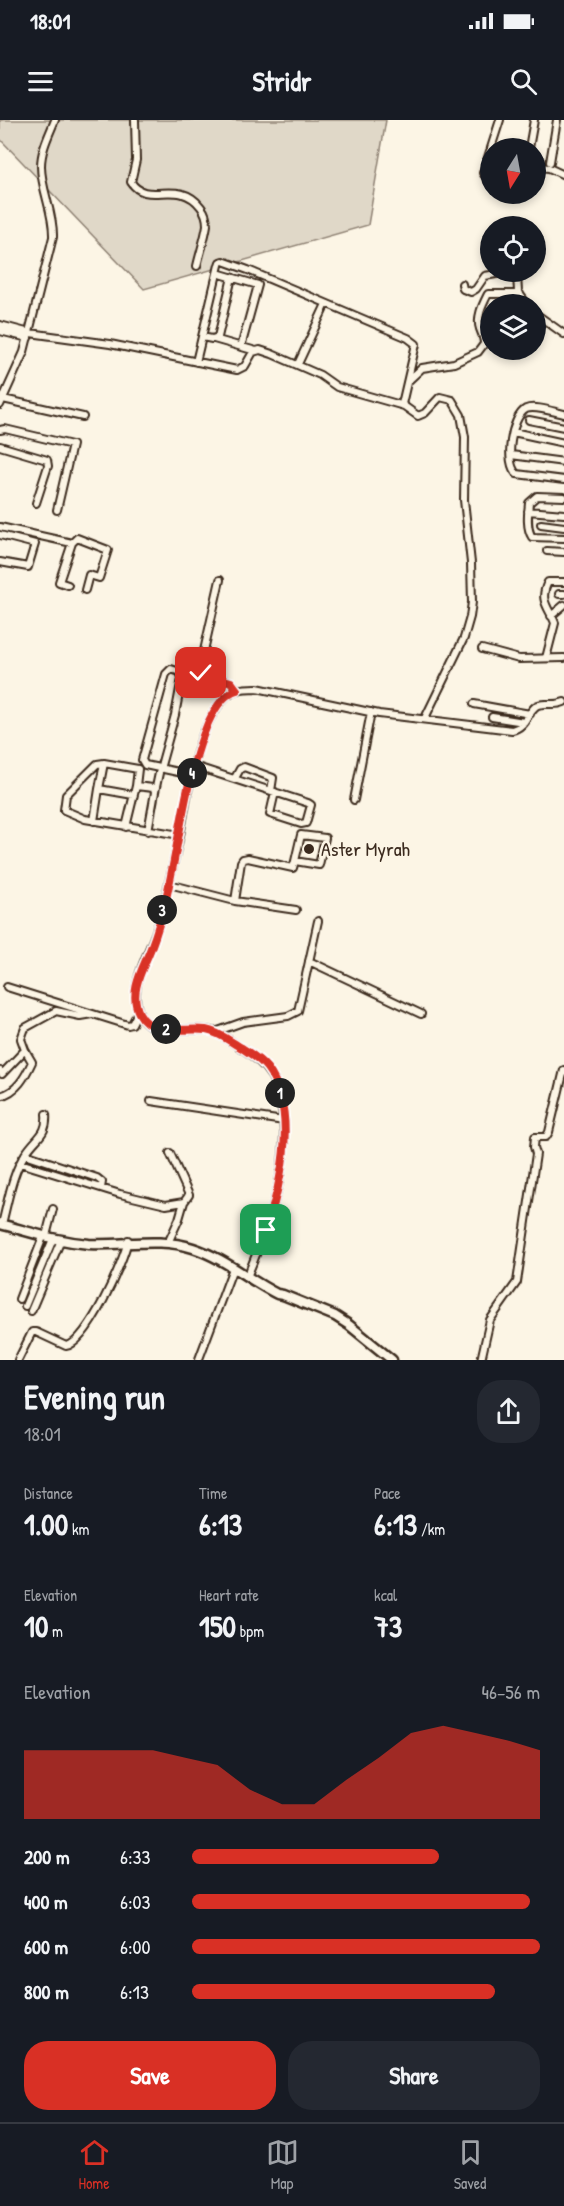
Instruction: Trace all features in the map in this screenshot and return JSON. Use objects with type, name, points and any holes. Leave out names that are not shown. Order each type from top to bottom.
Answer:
[{"type":"highway","points":[[1,1224],[89,1244],[168,1240],[191,1245],[277,1294],[335,1316],[350,1325],[392,1360]]},
{"type":"highway","points":[[191,1245],[247,1275]]},
{"type":"street","points":[[55,120],[45,145],[41,164],[53,233],[29,336],[1,402],[83,417]]},
{"type":"street","points":[[135,120],[136,159],[131,182],[134,187],[150,194],[171,191],[186,194],[199,203],[205,211],[207,223],[197,266]]},
{"type":"street","points":[[495,138],[500,120]]},
{"type":"street","points":[[531,138],[534,120]]},
{"type":"street","points":[[550,162],[557,120]]},
{"type":"street","points":[[546,168],[564,175]]},
{"type":"street","points":[[196,362],[220,262],[226,262],[408,338],[417,344],[402,404],[404,406]]},
{"type":"street","points":[[462,284],[463,289],[471,292],[485,276],[511,272],[519,278],[520,294]]},
{"type":"street","points":[[217,273],[254,283],[259,287],[241,347]]},
{"type":"street","points":[[214,339],[218,337],[232,277]]},
{"type":"street","points":[[298,364],[326,304]]},
{"type":"street","points":[[546,321],[564,334]]},
{"type":"street","points":[[0,325],[29,336]]},
{"type":"street","points":[[0,331],[110,344],[239,370],[245,366],[251,354],[256,351]]},
{"type":"street","points":[[202,337],[266,352],[298,364],[337,387],[404,406],[416,415],[421,416],[440,397],[448,398],[454,403],[461,415],[465,437],[464,500],[471,563],[470,617],[464,638],[425,718]]},
{"type":"street","points":[[407,381],[422,368],[454,363],[480,349]]},
{"type":"street","points":[[564,414],[531,408],[522,413],[513,432],[511,454],[511,466],[515,474],[564,480]]},
{"type":"street","points":[[530,420],[564,427]]},
{"type":"street","points":[[0,430],[5,429],[72,445],[57,510]]},
{"type":"street","points":[[513,432],[564,443]]},
{"type":"street","points":[[0,446],[47,460],[48,466],[36,503]]},
{"type":"street","points":[[511,454],[564,462]]},
{"type":"street","points":[[564,497],[537,496],[529,502],[528,511],[529,533],[532,537],[564,538]]},
{"type":"street","points":[[528,511],[564,514]]},
{"type":"street","points":[[541,524],[564,527]]},
{"type":"street","points":[[0,526],[72,543]]},
{"type":"street","points":[[0,535],[35,544],[28,567],[0,562]]},
{"type":"street","points":[[68,585],[59,582],[72,543],[78,538],[108,550],[99,578],[89,576],[85,590]]},
{"type":"street","points":[[548,551],[564,552]]},
{"type":"street","points":[[220,580],[201,664],[190,664],[196,672],[231,682],[237,690]]},
{"type":"street","points":[[546,658],[555,623],[545,603],[547,583],[564,582]]},
{"type":"street","points":[[551,616],[564,605]]},
{"type":"street","points":[[482,649],[519,659],[564,658]]},
{"type":"street","points":[[148,831],[155,792],[160,771],[175,715],[182,678],[180,672],[171,669],[166,674],[142,760],[145,765],[160,771],[192,776]]},
{"type":"street","points":[[247,1275],[278,1194],[284,1156],[281,1097],[266,1068],[258,1059],[215,1032],[155,1028],[145,1021],[138,1012],[136,990],[138,979],[156,935],[194,766],[210,720],[220,702],[231,692],[257,688],[371,712],[512,730],[519,728],[534,708],[540,704],[553,706],[564,702]]},
{"type":"street","points":[[474,704],[530,714]]},
{"type":"street","points":[[354,800],[371,712]]},
{"type":"street","points":[[492,717],[524,722]]},
{"type":"street","points":[[94,821],[104,763]]},
{"type":"street","points":[[126,827],[138,769],[104,763],[97,764],[66,795],[64,810],[94,821],[126,827],[148,831],[180,835]]},
{"type":"street","points":[[194,766],[235,778],[273,791],[311,805],[306,823],[301,824],[270,814],[273,791],[273,778],[244,767],[240,769],[235,778]]},
{"type":"street","points":[[136,786],[153,788],[155,792]]},
{"type":"street","points":[[99,789],[133,795]]},
{"type":"street","points":[[235,901],[243,859],[248,858],[293,868],[302,835],[325,838],[319,865],[295,861]]},
{"type":"street","points":[[169,884],[235,901],[296,910]]},
{"type":"street","points":[[215,1032],[243,1022],[295,1014],[300,1007],[318,921]]},
{"type":"street","points":[[309,961],[421,1014]]},
{"type":"street","points":[[7,987],[130,1025],[138,1012]]},
{"type":"street","points":[[0,1096],[15,1088],[24,1079],[32,1062],[24,1050],[21,1039],[25,1028],[56,1011],[81,1016],[92,1014]]},
{"type":"street","points":[[0,1071],[2,1074],[24,1050]]},
{"type":"street","points":[[481,1360],[490,1320],[516,1282],[536,1155],[535,1137],[546,1137],[549,1132],[564,1070]]},
{"type":"street","points":[[151,1101],[284,1121]]},
{"type":"street","points":[[1,1224],[20,1163],[45,1130],[46,1114]]},
{"type":"street","points":[[25,1154],[97,1178],[102,1182],[101,1188]]},
{"type":"street","points":[[168,1240],[180,1219],[184,1202],[189,1195],[170,1154]]},
{"type":"street","points":[[20,1163],[166,1205],[184,1202]]},
{"type":"street","points":[[31,1311],[54,1237],[53,1209]]},
{"type":"street","points":[[19,1299],[54,1237]]},
{"type":"street","points":[[25,1306],[54,1237]]},
{"type":"street","points":[[18,1360],[32,1332],[66,1346],[71,1346],[76,1342],[104,1301],[128,1242]]},
{"type":"street","points":[[199,1359],[233,1268]]},
{"type":"shaded area","points":[[0,120],[386,120],[368,225],[144,289],[0,139]]},
{"type":"place","name":"Aster Myrah","points":[[309,849]]},
{"type":"route","points":[[201,673],[231,682],[237,690],[231,692],[220,702],[201,740],[156,935],[138,979],[136,990],[138,1012],[155,1028],[215,1032],[258,1059],[274,1080],[281,1097],[284,1117],[284,1156],[278,1194],[266,1230]]}]
